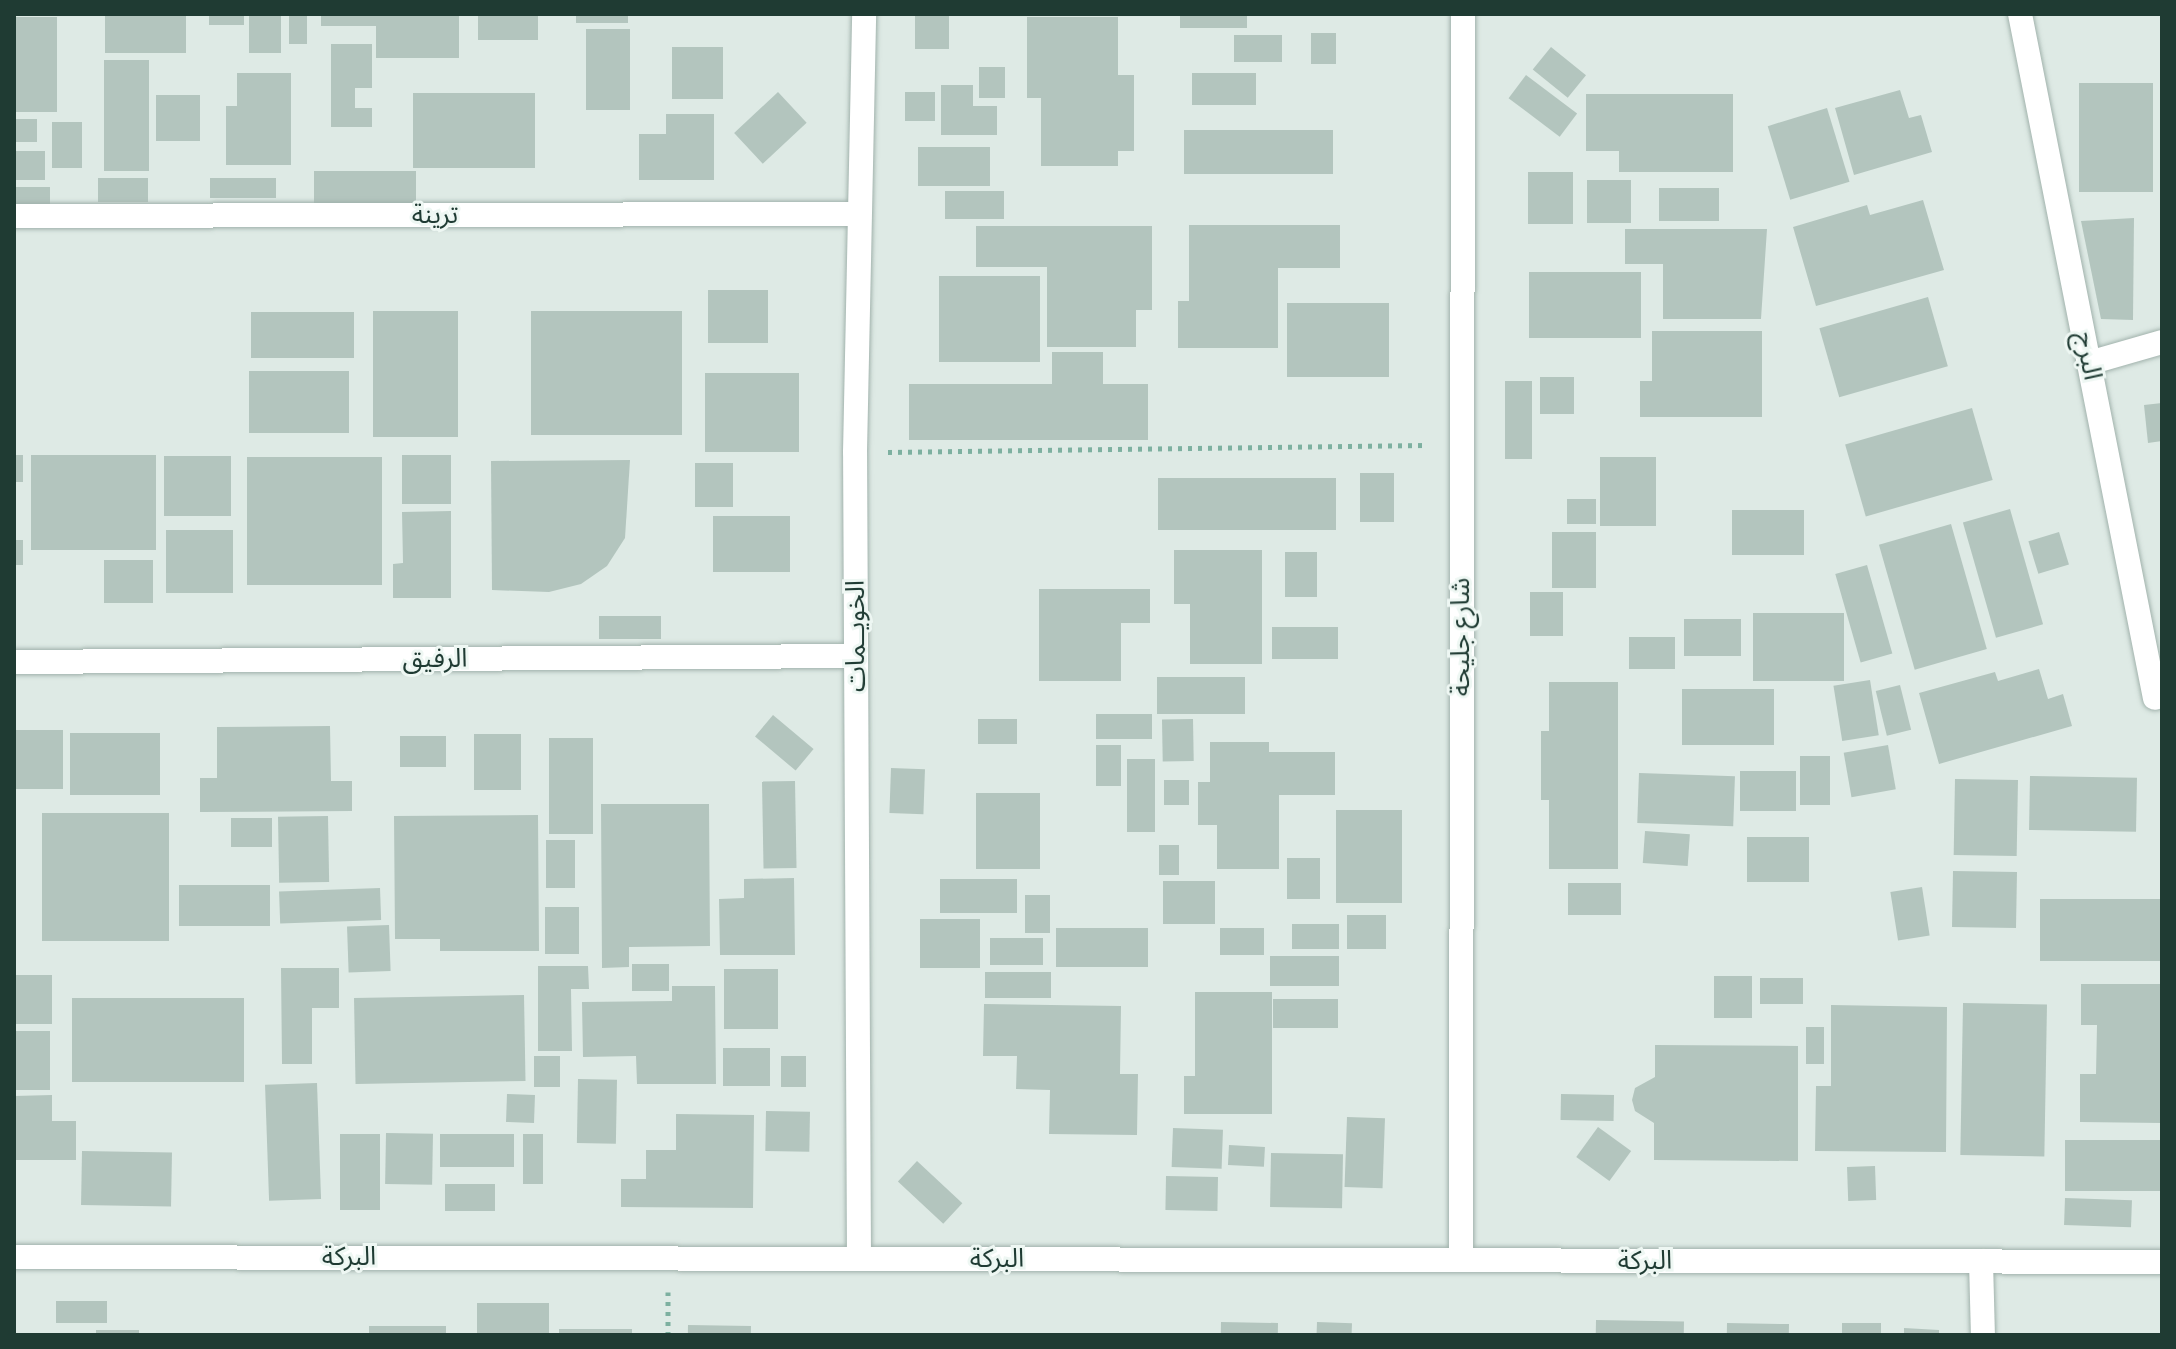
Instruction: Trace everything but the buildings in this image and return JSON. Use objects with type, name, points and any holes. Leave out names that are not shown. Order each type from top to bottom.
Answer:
[{"type":"street","name":"الخويــمات","points":[[859,1259],[855,452],[857,214],[864,14]]},
{"type":"street","name":"شارع جليحة","points":[[1461,1260],[1463,14]]},
{"type":"street","name":"البرج","points":[[2020,14],[2155,698]]},
{"type":"street","name":"ترينة","points":[[14,216],[857,214]]},
{"type":"street","points":[[2089,363],[2162,342]]},
{"type":"street","name":"الرفيق","points":[[14,662],[856,656]]},
{"type":"street","name":"البركة","points":[[14,1257],[2162,1262]]},
{"type":"street","points":[[1981,1261],[1983,1335]]},
{"type":"path","points":[[855,452],[1461,444]]}]
